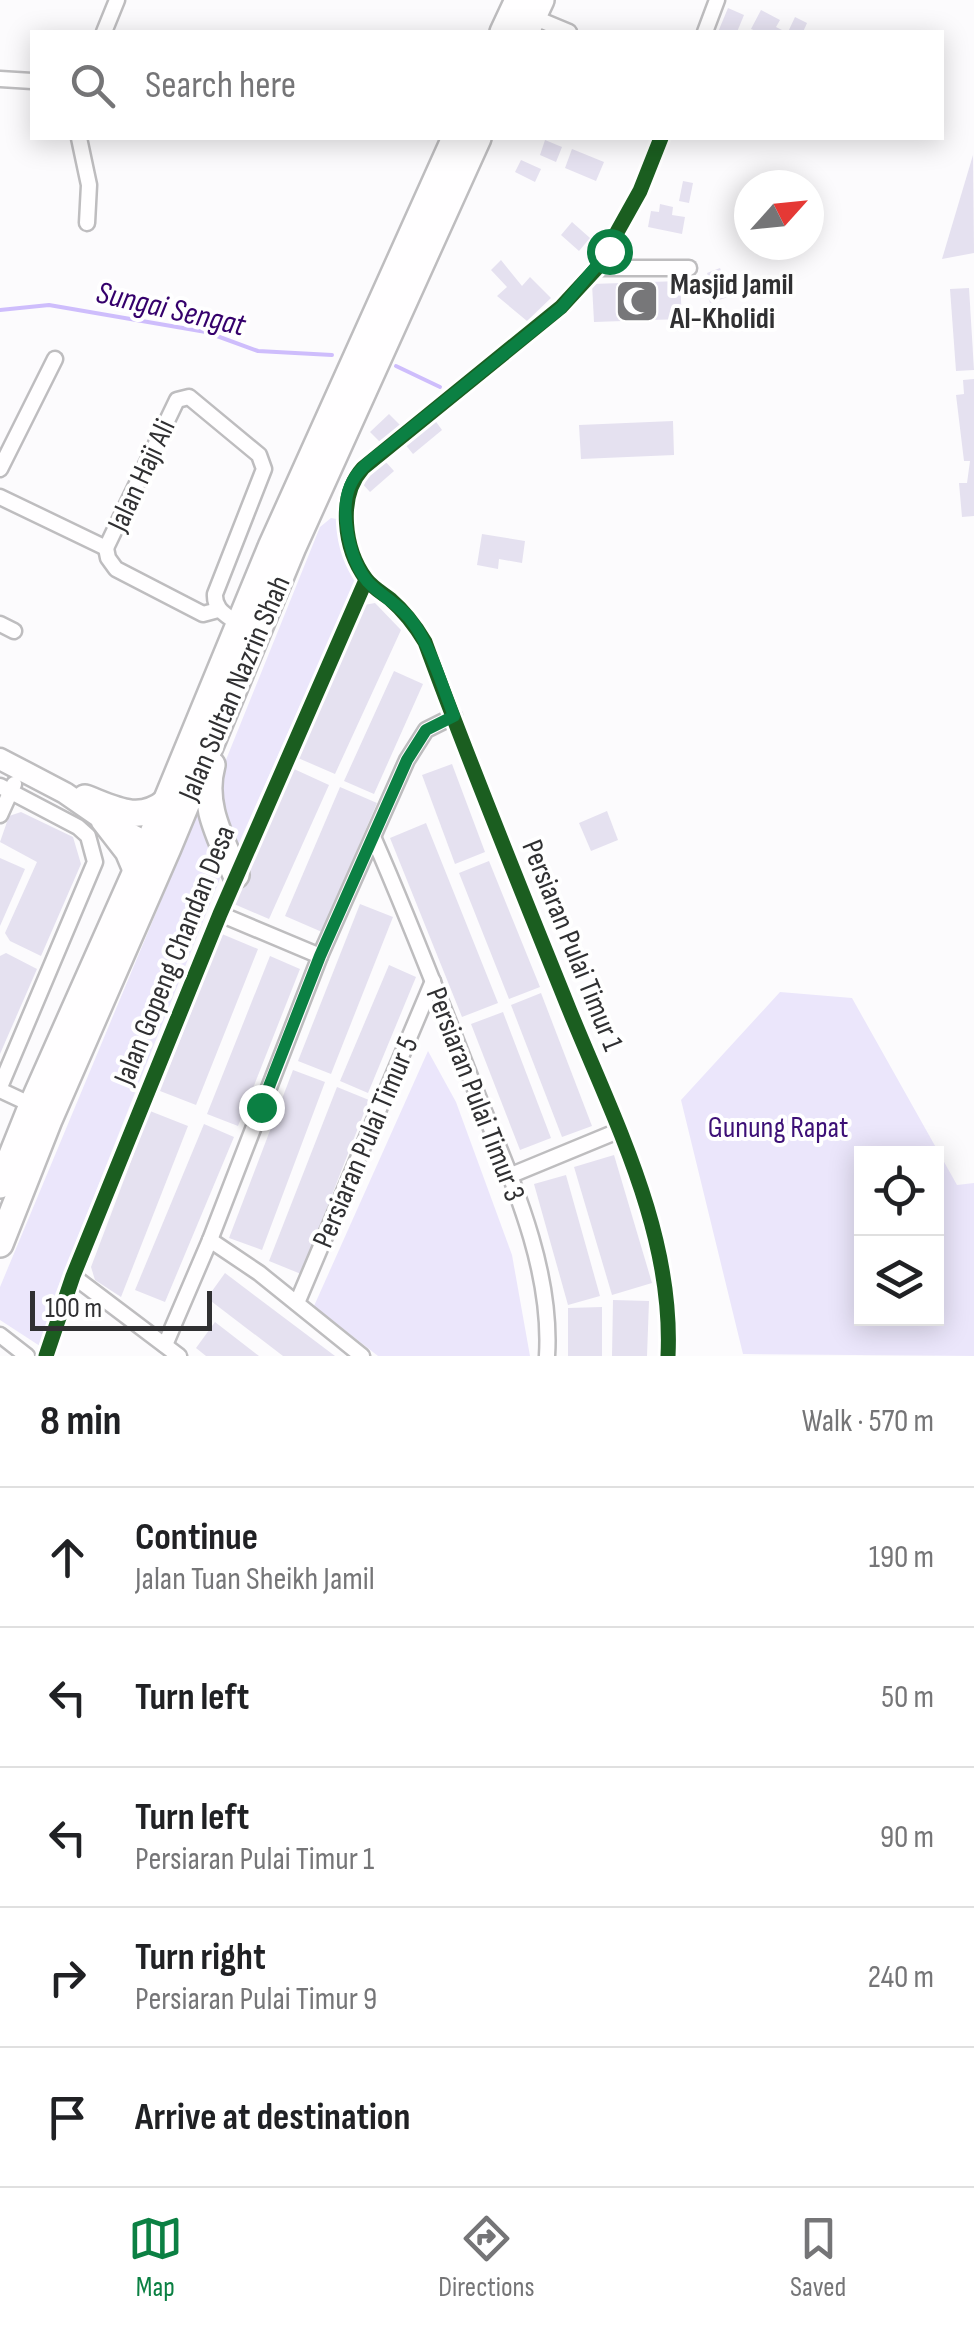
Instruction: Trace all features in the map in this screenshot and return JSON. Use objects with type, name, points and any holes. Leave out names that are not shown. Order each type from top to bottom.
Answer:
[{"type":"highway","points":[[505,30],[522,9]]},
{"type":"highway","name":"Jalan Sultan Nazrin Shah","points":[[0,1186],[32,1105],[152,839],[228,617],[271,546],[454,140]]},
{"type":"highway","name":"Jalan Sultan Nazrin Shah","points":[[0,1244],[316,494],[477,140]]},
{"type":"highway","points":[[271,546],[279,539],[298,502],[316,494],[317,462],[327,439],[328,424]]},
{"type":"highway","points":[[100,999],[152,839],[168,824],[197,756],[218,726]]},
{"type":"highway","points":[[218,726],[206,794],[236,875]]},
{"type":"highway","points":[[75,795],[128,814],[141,815],[166,802]]},
{"type":"highway","points":[[104,820],[136,870]]},
{"type":"street","points":[[105,30],[117,0]]},
{"type":"street","points":[[706,30],[717,0]]},
{"type":"street","points":[[522,9],[565,30]]},
{"type":"street","points":[[0,79],[30,80]]},
{"type":"street","points":[[79,140],[89,184],[86,223]]},
{"type":"street","points":[[366,580],[346,513],[350,487],[362,468],[561,308],[597,268],[640,191],[659,140]]},
{"type":"street","points":[[597,268],[689,268]]},
{"type":"street","points":[[0,469],[55,358]]},
{"type":"street","name":"Jalan Haji Ali","points":[[0,497],[106,548],[177,400],[190,397],[264,462],[215,594],[214,603],[228,617]]},
{"type":"street","points":[[316,494],[346,513]]},
{"type":"street","points":[[106,548],[116,569],[203,614],[228,617]]},
{"type":"street","name":"Persiaran Pulai Timur 1","points":[[366,580],[411,620],[425,642],[618,1131],[662,1254],[670,1325],[668,1356]]},
{"type":"street","name":"Jalan Gopeng Chandan Desa","points":[[46,1356],[73,1276],[236,875],[366,580]]},
{"type":"street","points":[[164,1346],[210,1240],[320,956],[418,741],[426,730],[454,716]]},
{"type":"street","points":[[0,759],[75,795],[152,839]]},
{"type":"street","points":[[0,815],[5,789],[20,770]]},
{"type":"street","points":[[5,789],[78,827],[88,836],[94,850],[95,862],[0,1089],[32,1105]]},
{"type":"street","points":[[75,795],[104,820],[152,839]]},
{"type":"street","name":"Persiaran Pulai Timur 3","points":[[374,840],[433,981],[534,1248],[548,1337],[547,1356]]},
{"type":"street","points":[[220,914],[320,956]]},
{"type":"street","name":"Persiaran Pulai Timur 5","points":[[297,1303],[433,981]]},
{"type":"street","points":[[509,1176],[618,1131]]},
{"type":"street","points":[[210,1240],[362,1356]]},
{"type":"street","points":[[73,1276],[178,1356]]},
{"type":"street","points":[[0,1335],[27,1356]]},
{"type":"green space","points":[[331,518],[342,520],[346,554],[356,580],[235,852],[215,787],[320,527]]},
{"type":"green space","points":[[201,805],[225,866],[54,1297],[43,1348],[0,1320],[0,1287]]},
{"type":"green space","name":"Gunung Rapat","points":[[780,992],[852,998],[935,1146],[854,1146],[854,1326],[944,1326],[944,1162],[957,1185],[974,1183],[974,1356],[743,1354],[681,1100]]},
{"type":"green space","points":[[428,1051],[456,1102],[512,1255],[530,1356],[378,1356],[314,1306]]},
{"type":"building","points":[[728,8],[744,15],[738,30],[719,30]]},
{"type":"building","points":[[761,10],[780,20],[776,27],[782,30],[753,30]]},
{"type":"building","points":[[795,17],[807,23],[804,30],[789,30]]},
{"type":"building","points":[[545,140],[562,147],[556,162],[540,155]]},
{"type":"building","points":[[572,149],[604,162],[596,181],[565,168]]},
{"type":"building","points":[[973,155],[974,253],[942,259]]},
{"type":"building","points":[[521,160],[541,169],[535,182],[515,172]]},
{"type":"building","points":[[683,181],[693,183],[689,203],[679,201]]},
{"type":"building","points":[[660,204],[673,207],[672,215],[685,217],[682,234],[648,227],[651,211],[659,212]]},
{"type":"building","points":[[572,222],[590,238],[579,251],[561,235]]},
{"type":"building","points":[[501,260],[522,286],[530,277],[551,298],[527,321],[497,296],[507,287],[491,270]]},
{"type":"building","points":[[720,268],[723,277],[730,275],[737,294],[710,303],[704,284],[710,282],[707,273]]},
{"type":"building","name":"Masjid Jamil Al-Kholidi","points":[[680,281],[682,319],[594,322],[592,284]]},
{"type":"building","points":[[969,288],[974,370],[956,371],[950,289]]},
{"type":"building","points":[[974,379],[974,516],[962,517],[959,483],[967,483],[970,461],[964,461],[956,395],[964,394],[963,380]]},
{"type":"building","points":[[389,414],[400,425],[381,443],[370,432]]},
{"type":"building","points":[[434,419],[442,430],[413,454],[404,443]]},
{"type":"building","points":[[673,421],[674,455],[581,459],[579,425]]},
{"type":"building","points":[[384,460],[394,471],[370,492],[360,481]]},
{"type":"building","points":[[482,534],[525,541],[522,563],[499,559],[498,569],[477,565]]},
{"type":"building","points":[[375,603],[401,630],[335,774],[298,758],[364,605]]},
{"type":"building","points":[[394,671],[423,684],[374,794],[344,781]]},
{"type":"building","points":[[452,764],[485,852],[455,864],[422,775]]},
{"type":"building","points":[[294,769],[329,785],[269,919],[234,904]]},
{"type":"building","points":[[340,787],[377,803],[322,932],[285,916]]},
{"type":"building","points":[[607,811],[618,840],[591,851],[579,823]]},
{"type":"building","points":[[21,812],[73,837],[81,864],[41,956],[10,941],[5,933],[37,862],[0,842],[9,816]]},
{"type":"building","points":[[426,823],[498,1003],[462,1017],[390,838]]},
{"type":"building","points":[[0,858],[25,869],[0,926]]},
{"type":"building","points":[[489,861],[540,987],[509,999],[459,873]]},
{"type":"building","points":[[360,904],[393,917],[331,1074],[298,1061]]},
{"type":"building","points":[[222,934],[258,949],[196,1105],[160,1091]]},
{"type":"building","points":[[6,953],[37,969],[0,1054],[0,956]]},
{"type":"building","points":[[270,956],[300,969],[238,1126],[207,1114]]},
{"type":"building","points":[[389,965],[416,977],[368,1093],[340,1081]]},
{"type":"building","points":[[541,993],[592,1126],[562,1137],[511,1005]]},
{"type":"building","points":[[503,1012],[551,1138],[520,1150],[471,1024]]},
{"type":"building","points":[[293,1070],[325,1082],[262,1250],[229,1238]]},
{"type":"building","points":[[337,1087],[369,1100],[301,1274],[269,1261]]},
{"type":"building","points":[[150,1111],[188,1126],[121,1297],[95,1280],[91,1267]]},
{"type":"building","points":[[204,1124],[234,1137],[165,1302],[135,1290]]},
{"type":"building","points":[[614,1155],[652,1283],[612,1295],[574,1167]]},
{"type":"building","points":[[566,1175],[600,1296],[568,1305],[534,1184]]},
{"type":"building","points":[[225,1273],[335,1356],[283,1356],[207,1298]]},
{"type":"building","points":[[613,1300],[649,1301],[647,1356],[612,1356]]},
{"type":"building","points":[[602,1307],[602,1356],[568,1356],[568,1308]]},
{"type":"building","points":[[215,1322],[259,1356],[206,1356],[196,1348]]},
{"type":"waterway","name":"Sungai Sengat","points":[[0,310],[49,305],[206,332],[258,351],[332,355]]},
{"type":"waterway","name":"Sungai Sengat","points":[[396,366],[440,387]]},
{"type":"cycle path","points":[[660,140],[640,191],[597,268],[561,307],[363,468],[349,493],[346,523],[358,567],[400,609],[425,642],[622,1135],[638,1178],[661,1266],[668,1356]]},
{"type":"cycle path","points":[[46,1356],[73,1276],[220,914],[366,580]]},
{"type":"place","name":"Masjid Jamil Al-Kholidi","points":[[637,301]]},
{"type":"route","points":[[261,1107],[320,956],[407,760],[426,730],[454,716],[419,631],[401,609],[366,580],[350,538],[346,499],[350,487],[362,468],[561,308],[609,251]]}]
